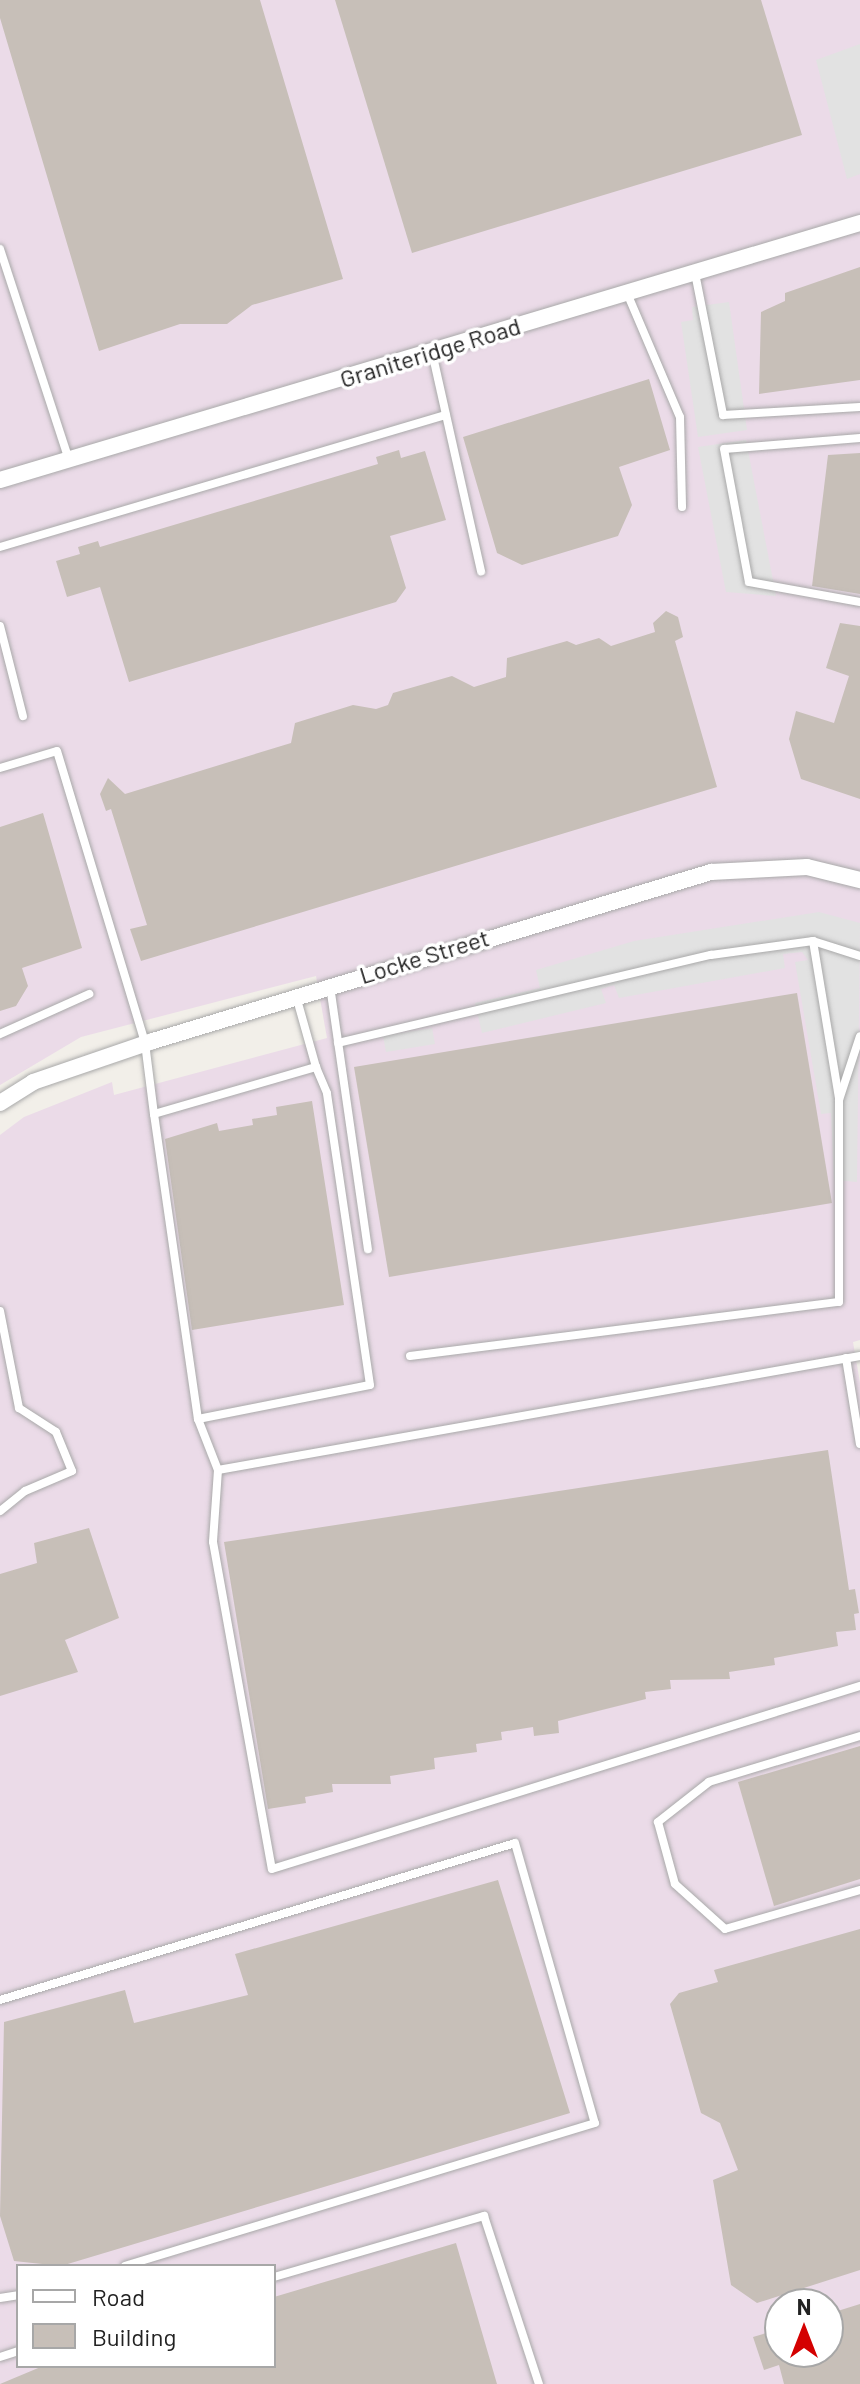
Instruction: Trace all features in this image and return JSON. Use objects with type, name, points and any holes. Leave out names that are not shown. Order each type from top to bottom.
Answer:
[{"type":"street","name":"Graniteridge Road","points":[[0,480],[860,223]]},
{"type":"street","name":"Locke Street","points":[[0,1103],[33,1082],[145,1043],[711,872],[807,867],[860,880]]},
{"type":"lane","points":[[0,249],[69,460]]},
{"type":"lane","points":[[695,273],[723,415],[860,407]]},
{"type":"lane","points":[[627,293],[680,417],[682,507]]},
{"type":"lane","points":[[432,352],[481,572]]},
{"type":"lane","points":[[0,547],[446,415]]},
{"type":"lane","points":[[860,438],[724,449],[749,582],[860,602]]},
{"type":"lane","points":[[0,626],[23,716]]},
{"type":"lane","points":[[0,768],[57,751],[145,1043],[198,1419],[218,1470],[213,1542],[272,1869],[860,1686]]},
{"type":"lane","points":[[338,1043],[711,955],[813,941],[860,956]]},
{"type":"lane","points":[[410,1356],[839,1302],[839,1100],[813,941]]},
{"type":"lane","points":[[330,985],[368,1249]]},
{"type":"lane","points":[[0,1034],[89,994]]},
{"type":"lane","points":[[198,1419],[370,1385],[327,1093],[316,1067],[296,996]]},
{"type":"lane","points":[[839,1100],[860,1036]]},
{"type":"lane","points":[[154,1114],[316,1067]]},
{"type":"lane","points":[[0,1311],[19,1408],[56,1432],[72,1471],[25,1491],[0,1511]]},
{"type":"lane","points":[[218,1470],[860,1356]]},
{"type":"lane","points":[[846,1358],[860,1444]]},
{"type":"lane","points":[[860,1736],[709,1782],[658,1822],[675,1884],[725,1929],[860,1890]]},
{"type":"lane","points":[[0,2000],[515,1843],[595,2123],[132,2264]]},
{"type":"lane","points":[[276,2276],[484,2216],[539,2384]]},
{"type":"shaded area","points":[[0,0],[860,0],[860,1340],[853,1342],[860,1383],[860,2384],[0,2384],[0,1135],[24,1117],[112,1082],[114,1095],[327,1038],[316,976],[81,1037],[0,1085]]},
{"type":"shaded area","points":[[860,44],[860,174],[847,179],[816,60]]},
{"type":"shaded area","points":[[729,302],[747,430],[698,437],[681,322],[693,320],[692,307]]},
{"type":"shaded area","points":[[746,440],[776,596],[726,592],[698,447]]},
{"type":"shaded area","points":[[819,912],[860,923],[857,1182],[834,1180],[831,1113],[821,1114],[795,962],[808,960],[802,952],[783,954],[785,968],[619,998],[614,985],[601,989],[606,1003],[482,1033],[475,1003],[540,988],[536,970],[634,941]]},
{"type":"shaded area","points":[[432,1028],[435,1044],[386,1052],[383,1036]]},
{"type":"building","points":[[0,0],[260,0],[343,279],[252,305],[227,324],[180,324],[99,351],[0,18]]},
{"type":"building","points":[[335,0],[761,0],[802,135],[412,253]]},
{"type":"building","points":[[860,267],[860,380],[759,394],[761,312],[785,301],[785,293]]},
{"type":"building","points":[[649,379],[670,450],[619,467],[632,505],[618,536],[522,565],[497,553],[463,437]]},
{"type":"building","points":[[399,450],[401,458],[425,451],[446,520],[390,536],[406,588],[396,602],[129,682],[100,587],[67,597],[56,561],[80,554],[78,547],[98,541],[100,547],[378,464],[376,457]]},
{"type":"building","points":[[860,453],[860,594],[812,586],[828,455]]},
{"type":"building","points":[[666,611],[678,617],[683,637],[675,641],[717,787],[141,961],[130,929],[147,925],[111,809],[106,811],[100,794],[108,778],[125,794],[291,743],[295,723],[353,705],[376,709],[388,705],[393,693],[452,676],[474,687],[506,677],[507,658],[567,641],[576,645],[599,638],[611,646],[655,632],[653,623]]},
{"type":"building","points":[[840,623],[860,626],[860,799],[801,779],[789,739],[796,711],[834,723],[849,676],[826,668]]},
{"type":"building","points":[[43,813],[82,948],[22,968],[28,986],[16,1006],[0,1011],[0,827]]},
{"type":"building","points":[[797,993],[832,1203],[389,1277],[354,1067]]},
{"type":"building","points":[[312,1101],[344,1305],[192,1330],[165,1139],[217,1123],[219,1131],[253,1125],[252,1119],[277,1115],[276,1107]]},
{"type":"building","points":[[828,1450],[849,1590],[855,1589],[859,1613],[854,1614],[856,1630],[836,1632],[838,1646],[774,1658],[775,1665],[729,1672],[730,1679],[670,1680],[671,1689],[645,1692],[646,1699],[558,1721],[559,1733],[534,1736],[533,1727],[501,1732],[502,1740],[476,1744],[477,1752],[434,1758],[435,1769],[390,1776],[391,1784],[332,1784],[333,1792],[305,1797],[306,1803],[268,1809],[224,1542]]},
{"type":"building","points":[[89,1528],[119,1618],[65,1640],[78,1672],[0,1696],[0,1574],[37,1563],[34,1543]]},
{"type":"building","points":[[860,1746],[860,1879],[774,1906],[738,1782]]},
{"type":"building","points":[[498,1880],[570,2113],[68,2264],[14,2261],[0,2216],[4,2022],[125,1990],[134,2023],[248,1995],[235,1954]]},
{"type":"building","points":[[860,1929],[860,2270],[804,2288],[764,2288],[764,2301],[757,2303],[731,2285],[713,2180],[738,2170],[720,2123],[701,2113],[670,2004],[679,1993],[718,1982],[714,1970]]},
{"type":"building","points":[[456,2243],[497,2384],[0,2384],[38,2368],[276,2368],[276,2296]]},
{"type":"building","points":[[860,2304],[860,2384],[784,2384],[780,2368],[844,2368],[844,2309]]},
{"type":"building","points":[[764,2334],[764,2368],[770,2368],[764,2370],[753,2337]]}]
